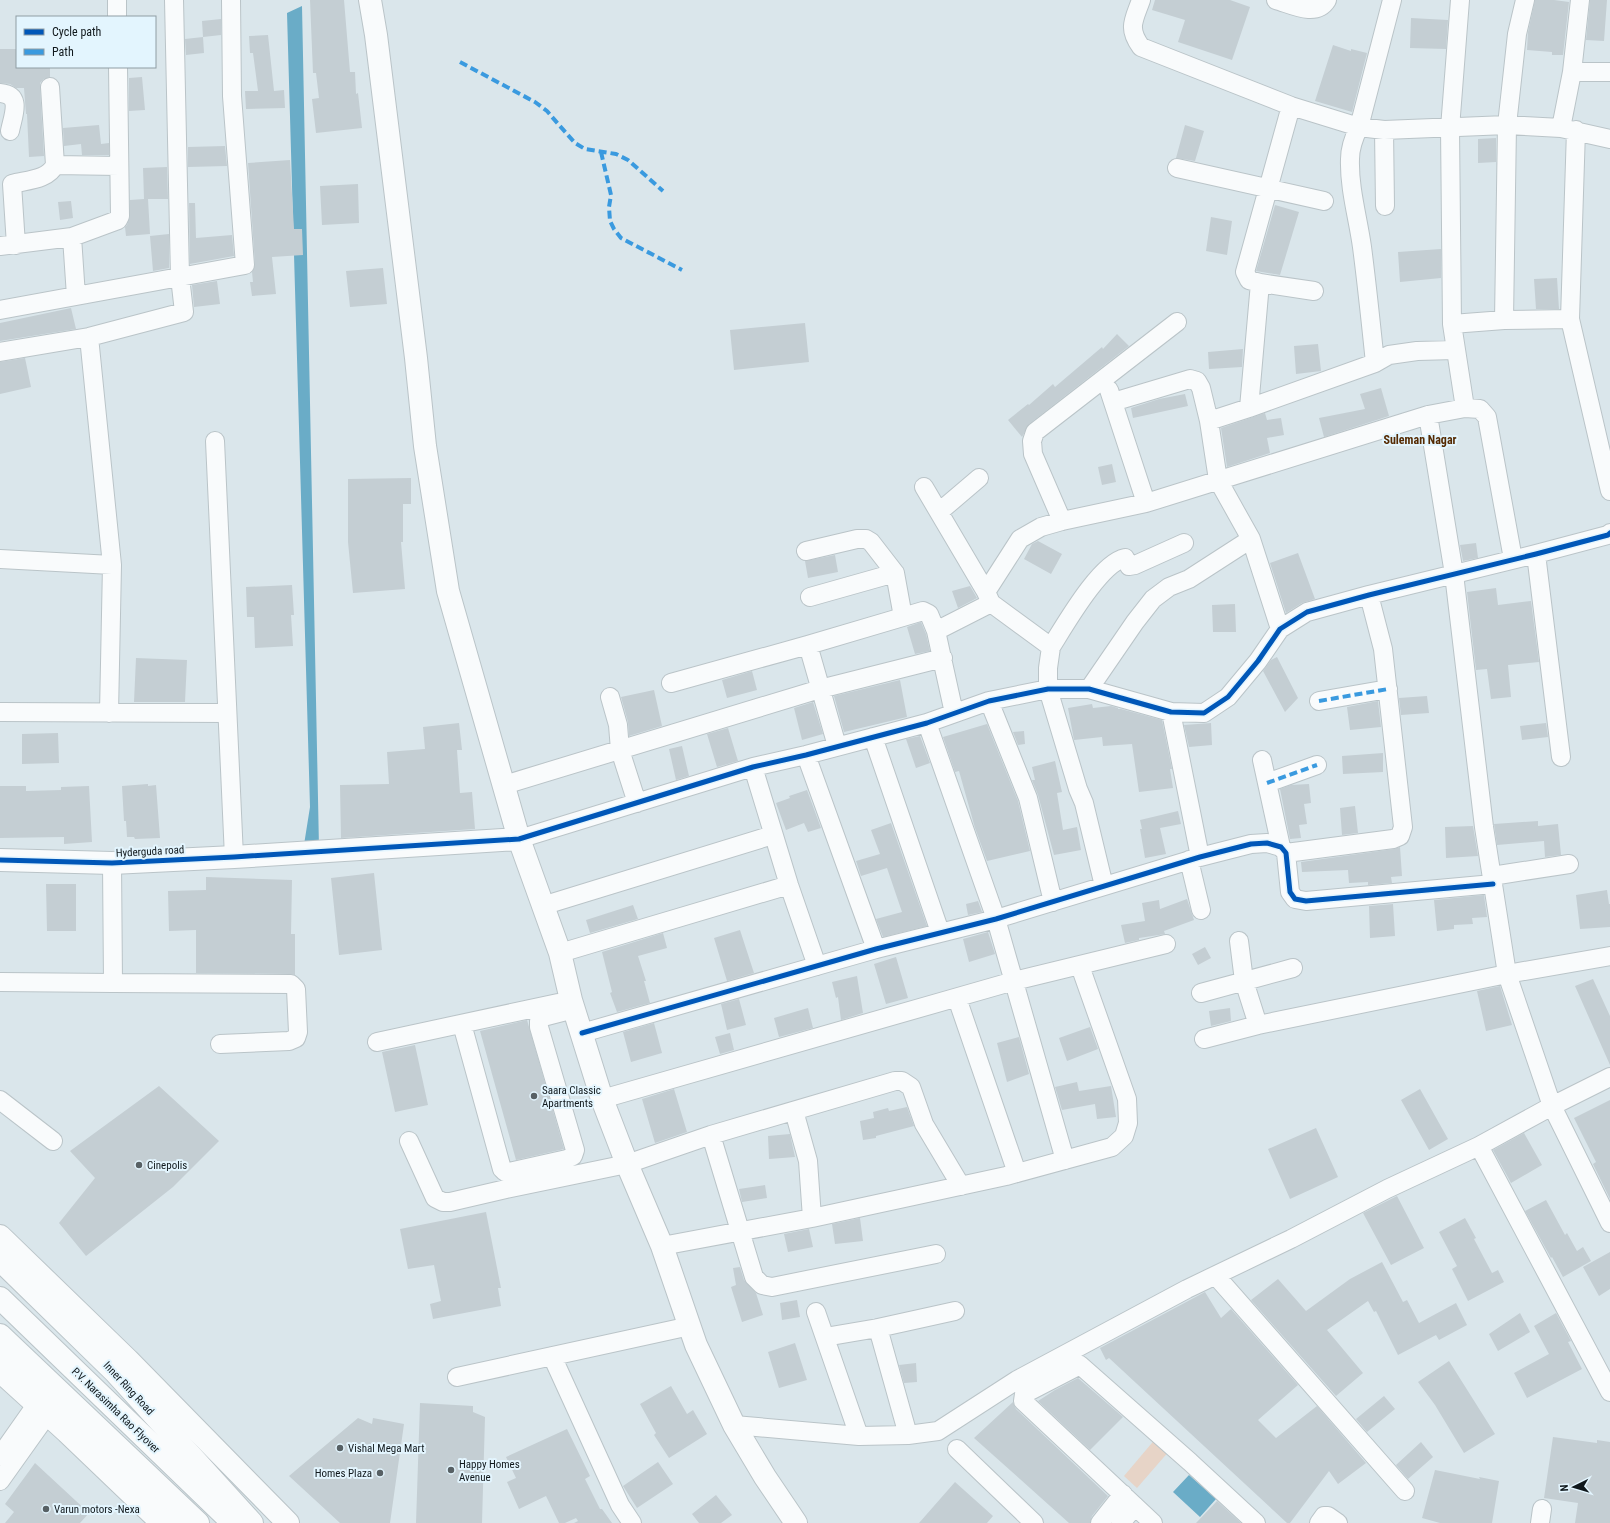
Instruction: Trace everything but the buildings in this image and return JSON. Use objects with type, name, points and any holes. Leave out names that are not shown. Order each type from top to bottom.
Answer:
[{"type":"main road","points":[[370,0],[383,91],[416,358],[425,446],[448,591],[519,839],[560,953],[572,1005],[602,1099],[627,1164],[662,1246],[696,1345],[734,1425],[795,1523]]},
{"type":"main road","name":"Hyderguda road","points":[[0,860],[112,863],[234,858],[519,839]]},
{"type":"main road","points":[[0,1236],[128,1360],[288,1523]]},
{"type":"main road","name":"Inner Ring Road","points":[[0,1260],[115,1372],[252,1523]]},
{"type":"main road","name":"P.V. Narasimha Rao Flyover","points":[[0,1298],[233,1523]]},
{"type":"main road","points":[[0,1334],[198,1523]]},
{"type":"main road","points":[[2,1364],[42,1410],[162,1523]]},
{"type":"main road","points":[[2,1364],[41,1394],[182,1523]]},
{"type":"street","points":[[117,0],[117,16]]},
{"type":"street","points":[[0,352],[89,337],[184,312],[180,277],[174,0]]},
{"type":"street","points":[[0,310],[245,265],[232,96],[231,0]]},
{"type":"street","points":[[1142,0],[1132,25],[1134,37],[1141,47],[1291,106],[1359,127],[1384,130],[1507,125],[1568,129],[1610,139]]},
{"type":"street","points":[[1276,0],[1310,10],[1320,7],[1326,0]]},
{"type":"street","points":[[1375,362],[1369,299],[1353,191],[1350,159],[1353,140],[1359,127],[1392,0]]},
{"type":"street","points":[[1460,0],[1450,128],[1452,324],[1465,408]]},
{"type":"street","points":[[1504,320],[1507,125],[1517,34],[1525,0]]},
{"type":"street","points":[[1580,0],[1572,72],[1568,129],[1570,319],[1610,490]]},
{"type":"street","points":[[50,87],[55,164],[46,176],[12,184],[8,246],[72,237],[118,220],[120,216],[118,68]]},
{"type":"street","points":[[1572,72],[1610,72]]},
{"type":"street","points":[[0,93],[6,93],[12,97],[15,102],[10,131]]},
{"type":"street","points":[[1291,106],[1245,272],[1249,280],[1314,291]]},
{"type":"street","points":[[1384,130],[1385,206]]},
{"type":"street","points":[[55,164],[119,166]]},
{"type":"street","points":[[1177,168],[1324,201]]},
{"type":"street","points":[[72,237],[76,296]]},
{"type":"street","points":[[1248,408],[1260,283]]},
{"type":"street","points":[[1452,324],[1504,320],[1570,319]]},
{"type":"street","points":[[1062,521],[1033,454],[1032,441],[1035,432],[1177,322]]},
{"type":"street","points":[[89,337],[112,565],[109,713]]},
{"type":"street","points":[[1209,421],[1375,362],[1389,355],[1417,351],[1455,350]]},
{"type":"street","points":[[1104,378],[1146,503]]},
{"type":"street","points":[[1113,402],[1190,379],[1197,381],[1201,388],[1209,421],[1218,480],[1251,539],[1280,629]]},
{"type":"street","points":[[936,631],[988,597],[1020,539],[1041,527],[1146,503],[1428,415],[1465,408],[1480,409],[1487,417],[1513,559]]},
{"type":"street","points":[[1428,415],[1454,574],[1484,827],[1507,974],[1552,1106],[1610,1223]]},
{"type":"street","points":[[215,441],[234,858]]},
{"type":"street","points":[[939,512],[979,478]]},
{"type":"street","points":[[924,487],[988,597],[1051,647]]},
{"type":"street","points":[[806,551],[857,539],[866,539],[871,542],[895,573],[903,616]]},
{"type":"street","points":[[1090,689],[1134,622],[1153,599],[1169,587],[1189,579],[1251,539]]},
{"type":"street","points":[[519,839],[753,767],[806,755],[927,722],[990,701],[1048,689],[1090,689],[1171,712],[1204,713],[1228,697],[1258,661],[1280,629],[1307,612],[1513,559],[1609,539]]},
{"type":"street","points":[[1104,886],[1084,803],[1078,790],[1048,689],[1048,668],[1051,647],[1093,582],[1119,559],[1125,558],[1129,566],[1135,565],[1184,543]]},
{"type":"street","points":[[1536,554],[1560,757]]},
{"type":"street","points":[[0,559],[112,565]]},
{"type":"street","points":[[810,597],[895,573]]},
{"type":"street","points":[[582,1033],[876,949],[996,919],[1195,858],[1251,844],[1267,843],[1283,850],[1400,836],[1403,827],[1383,649],[1369,595]]},
{"type":"street","points":[[671,683],[808,645],[903,616],[926,611],[929,614],[936,631],[954,713]]},
{"type":"street","points":[[808,645],[837,746]]},
{"type":"street","points":[[504,785],[820,689],[943,658]]},
{"type":"street","points":[[1319,701],[1388,689]]},
{"type":"street","points":[[610,697],[618,724],[620,750],[637,803]]},
{"type":"street","points":[[990,701],[1028,798],[1053,902]]},
{"type":"street","points":[[0,712],[227,713]]},
{"type":"street","points":[[1171,712],[1195,858],[1201,910]]},
{"type":"street","points":[[927,722],[996,919],[1065,1160]]},
{"type":"street","points":[[873,737],[940,932]]},
{"type":"street","points":[[806,755],[876,949]]},
{"type":"street","points":[[1262,760],[1283,850],[1290,892],[1295,899],[1306,901],[1493,880],[1568,864]]},
{"type":"street","points":[[1267,783],[1317,765]]},
{"type":"street","points":[[753,767],[788,885],[817,966]]},
{"type":"street","points":[[542,906],[773,835]]},
{"type":"street","points":[[112,863],[113,983]]},
{"type":"street","points":[[560,953],[788,885]]},
{"type":"street","points":[[1240,941],[1244,981],[1258,1025]]},
{"type":"street","points":[[602,1099],[1014,981],[1166,944]]},
{"type":"street","points":[[1204,1039],[1258,1025],[1507,974],[1610,956]]},
{"type":"street","points":[[662,1246],[812,1218],[961,1186],[1017,1173],[1112,1147],[1124,1136],[1128,1123],[1127,1099],[1080,966]]},
{"type":"street","points":[[1201,993],[1293,968]]},
{"type":"street","points":[[0,982],[291,984],[296,989],[298,1032],[296,1038],[289,1041],[220,1044]]},
{"type":"street","points":[[957,998],[1017,1173]]},
{"type":"street","points":[[377,1042],[462,1024],[572,1005]]},
{"type":"street","points":[[462,1024],[502,1169],[505,1172],[509,1172],[568,1159],[573,1156],[575,1150],[539,1027],[539,1020],[543,1017],[572,1005]]},
{"type":"street","points":[[734,1425],[859,1436],[908,1435],[938,1431],[1017,1380],[1187,1290],[1291,1239],[1387,1189],[1479,1146],[1552,1106],[1610,1077]]},
{"type":"street","points":[[409,1141],[435,1198],[443,1202],[450,1202],[627,1164],[711,1135],[895,1081],[902,1081],[911,1087],[924,1124],[961,1186]]},
{"type":"street","points":[[0,1100],[53,1141]]},
{"type":"street","points":[[794,1110],[808,1161],[812,1218]]},
{"type":"street","points":[[711,1135],[754,1277],[762,1285],[772,1287],[936,1254]]},
{"type":"street","points":[[1479,1146],[1610,1392]]},
{"type":"street","points":[[1216,1276],[1405,1491]]},
{"type":"street","points":[[825,1337],[878,1328],[955,1311]]},
{"type":"street","points":[[816,1312],[859,1436]]},
{"type":"street","points":[[457,1377],[690,1326]]},
{"type":"street","points":[[878,1328],[908,1435]]},
{"type":"street","points":[[552,1356],[620,1505],[632,1523]]},
{"type":"street","points":[[1153,1523],[1023,1401],[1024,1394],[1080,1365],[1190,1462],[1256,1523]]},
{"type":"street","points":[[0,1456],[42,1410]]},
{"type":"street","points":[[0,1480],[42,1410]]},
{"type":"street","points":[[957,1449],[1034,1523]]},
{"type":"street","points":[[1100,1523],[1129,1500]]},
{"type":"street","points":[[1121,1523],[1129,1500]]},
{"type":"street","points":[[1319,1523],[1324,1516],[1328,1516],[1338,1523]]},
{"type":"shaded area","points":[[1157,1437],[1170,1450],[1137,1488],[1124,1476]]},
{"type":"water","points":[[302,6],[319,848],[303,851],[310,807],[287,13]]},
{"type":"water","points":[[1189,1475],[1216,1499],[1200,1517],[1173,1492]]},
{"type":"marked path","points":[[460,62],[535,102],[547,111],[575,143],[585,149],[616,154],[628,160],[663,191]]},
{"type":"marked path","points":[[601,152],[611,195],[609,207],[610,221],[614,229],[621,238],[682,270]]},
{"type":"marked path","points":[[1319,701],[1388,689]]},
{"type":"marked path","points":[[1267,783],[1317,765]]},
{"type":"cycle path","points":[[0,860],[112,863],[519,839],[753,767],[806,755],[927,723],[989,701],[1048,689],[1089,689],[1171,712],[1204,713],[1228,697],[1258,661],[1280,629],[1307,612],[1369,595],[1536,554],[1608,535],[1610,533]]},
{"type":"cycle path","points":[[582,1033],[876,949],[996,919],[1200,857],[1251,844],[1267,843],[1281,847],[1286,853],[1290,892],[1295,899],[1306,901],[1493,884]]},
{"type":"place","name":"Saara Classic Apartments","points":[[534,1096]]},
{"type":"place","name":"Cinepolis","points":[[139,1165]]},
{"type":"place","name":"Vishal Mega Mart","points":[[340,1448]]},
{"type":"place","name":"Happy Homes Avenue","points":[[451,1470]]},
{"type":"place","name":"Homes Plaza","points":[[380,1473]]},
{"type":"place","name":"Varun motors -Nexa","points":[[46,1509]]},
{"type":"district","name":"Suleman Nagar","points":[[1420,440]]}]
